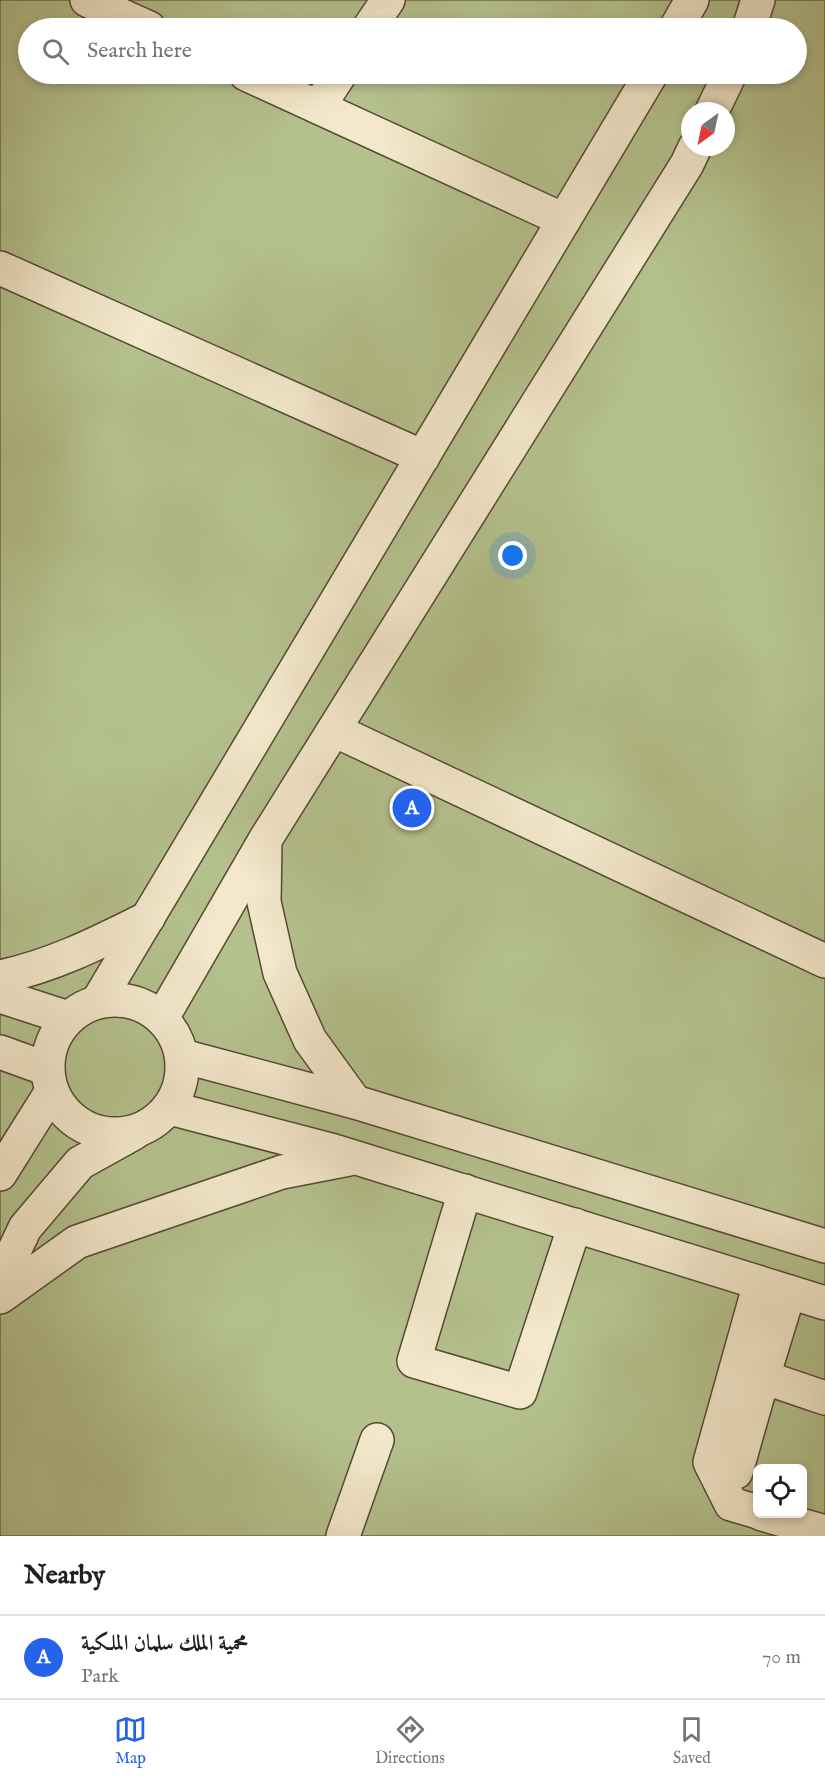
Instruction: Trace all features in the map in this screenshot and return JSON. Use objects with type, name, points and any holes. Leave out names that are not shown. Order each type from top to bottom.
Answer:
[{"type":"street","points":[[87,0],[127,18]]},
{"type":"street","points":[[376,18],[388,0]]},
{"type":"street","points":[[682,18],[692,0]]},
{"type":"street","points":[[752,18],[758,0]]},
{"type":"street","points":[[268,84],[564,220]]},
{"type":"street","points":[[318,107],[333,84]]},
{"type":"street","points":[[98,1001],[645,84]]},
{"type":"street","points":[[716,102],[725,84]]},
{"type":"street","points":[[162,1018],[265,840],[691,156]]},
{"type":"street","points":[[0,267],[423,456]]},
{"type":"street","points":[[334,730],[825,961]]},
{"type":"street","points":[[265,840],[264,902],[280,973],[310,1040],[356,1102]]},
{"type":"street","points":[[0,977],[24,972],[79,952],[148,918]]},
{"type":"street","points":[[0,996],[68,1018]]},
{"type":"street","points":[[0,1281],[25,1228],[80,1163],[150,1126],[170,1108],[178,1092],[183,1074],[182,1056],[175,1035],[162,1018],[143,1005],[121,999],[98,1001],[68,1018],[56,1033],[49,1050],[49,1080],[62,1109],[77,1123],[96,1132],[117,1135],[137,1131]]},
{"type":"street","points":[[0,1052],[49,1080]]},
{"type":"street","points":[[182,1056],[356,1102],[825,1246]]},
{"type":"street","points":[[0,1174],[49,1080]]},
{"type":"street","points":[[170,1108],[355,1157],[825,1303]]},
{"type":"street","points":[[0,1297],[77,1242],[282,1172],[355,1157]]},
{"type":"street","points":[[465,1191],[414,1361],[520,1392],[575,1225]]},
{"type":"street","points":[[736,1472],[763,1377],[774,1287]]},
{"type":"street","points":[[753,1511],[731,1504],[710,1462],[774,1287]]},
{"type":"street","points":[[763,1377],[825,1398]]},
{"type":"street","points":[[343,1536],[377,1440]]},
{"type":"street","points":[[776,1518],[825,1532]]},
{"type":"green space","points":[[0,0],[825,0],[825,1536],[0,1536]]},
{"type":"place","name":"محمية الملك سلمان الملكية","points":[[412,808]]}]
